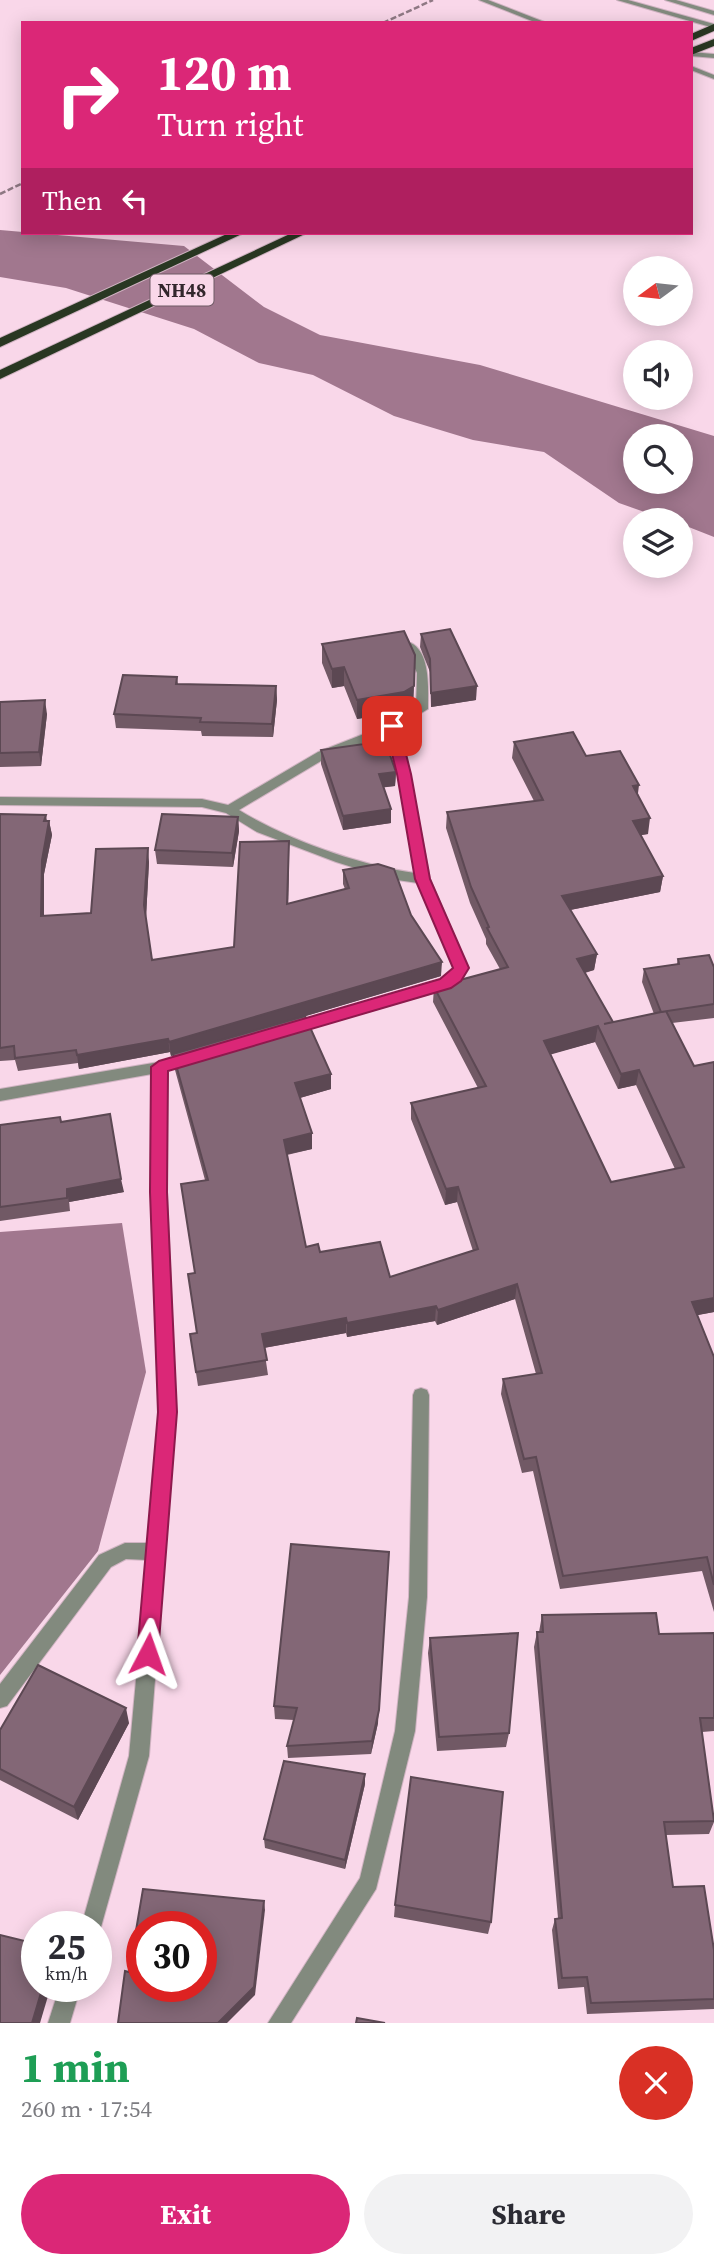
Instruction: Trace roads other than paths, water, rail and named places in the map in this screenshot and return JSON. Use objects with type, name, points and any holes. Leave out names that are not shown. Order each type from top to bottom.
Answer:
[{"type":"highway","points":[[693,37],[714,27]]},
{"type":"highway","points":[[693,52],[714,42]]},
{"type":"highway","name":"NH48","points":[[0,344],[234,235]]},
{"type":"highway","name":"NH48","points":[[0,375],[297,235]]},
{"type":"street","points":[[482,0],[539,21]]},
{"type":"street","points":[[620,0],[714,27]]},
{"type":"street","points":[[668,0],[714,13]]},
{"type":"street","points":[[693,53],[714,56]]},
{"type":"street","points":[[230,810],[322,755],[392,726],[422,709],[423,673],[411,646]]},
{"type":"street","points":[[271,1035],[445,984],[455,977],[461,968],[423,879],[404,774],[392,726]]},
{"type":"street","points":[[0,801],[202,803],[230,810],[261,829],[341,859],[390,874],[423,879]]},
{"type":"street","points":[[0,1095],[159,1067],[209,1053]]},
{"type":"street","points":[[95,1911],[139,1756],[168,1412],[159,1192],[159,1067]]},
{"type":"street","points":[[279,2023],[369,1882],[405,1731],[418,1597],[421,1395]]},
{"type":"street","points":[[0,1699],[104,1561],[125,1551],[156,1552]]},
{"type":"street","points":[[59,2023],[66,2002]]},
{"type":"lane","points":[[693,69],[714,77]]},
{"type":"railway","points":[[387,21],[433,0]]},
{"type":"railway","points":[[0,194],[21,184]]}]
